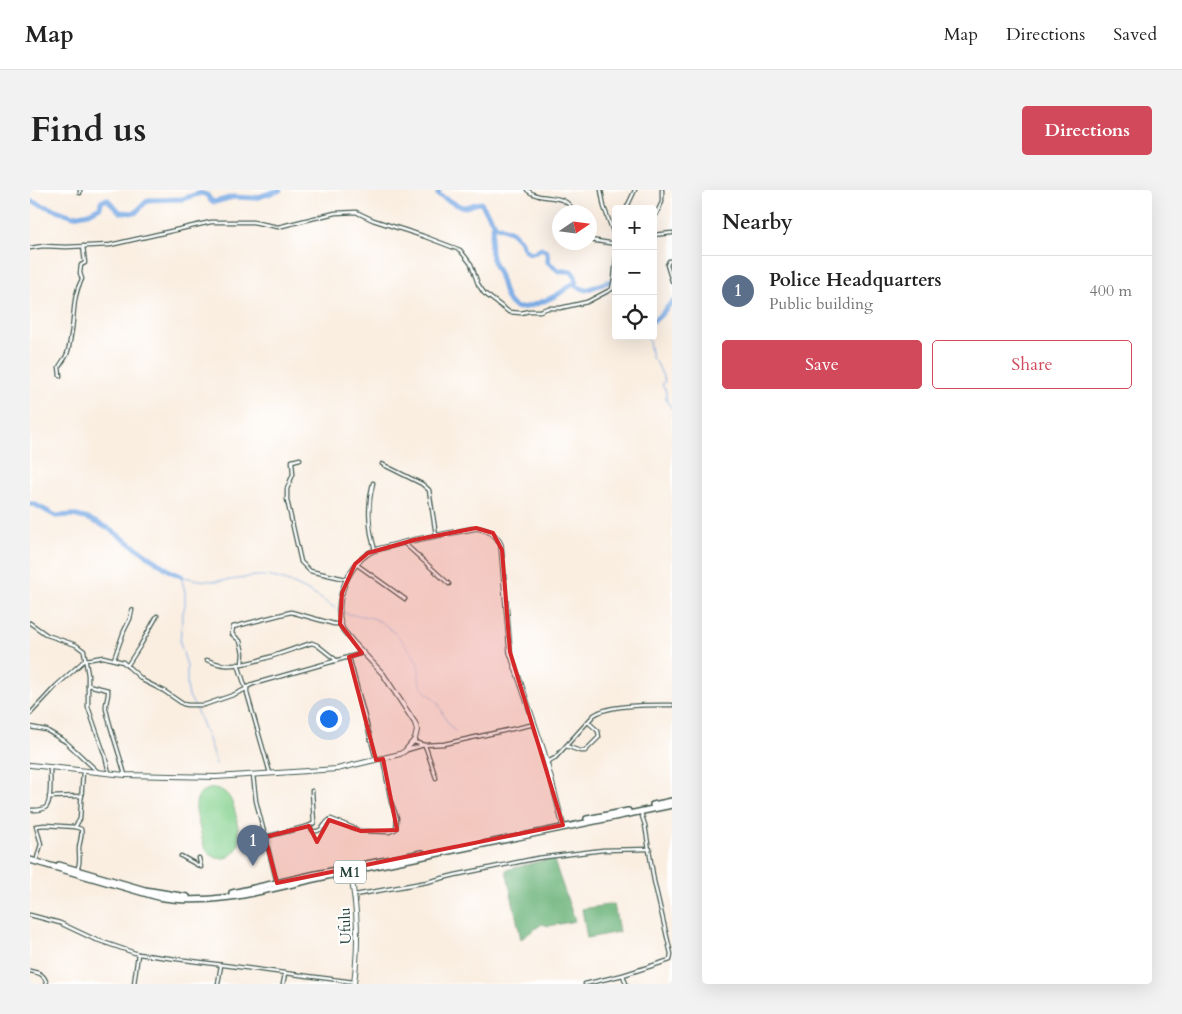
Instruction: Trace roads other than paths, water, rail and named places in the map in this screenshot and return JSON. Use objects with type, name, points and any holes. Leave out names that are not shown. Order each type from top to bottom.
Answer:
[{"type":"highway","name":"M1","points":[[30,858],[37,858],[151,891],[185,897],[222,895],[672,803]]},
{"type":"highway","name":"M1","points":[[30,858],[158,897],[186,900],[224,898],[350,869],[640,812],[672,803]]},
{"type":"street","points":[[527,190],[532,193],[564,199],[570,205]]},
{"type":"street","points":[[600,190],[612,229]]},
{"type":"street","points":[[628,205],[635,190]]},
{"type":"street","points":[[657,213],[662,202],[662,190]]},
{"type":"street","points":[[30,248],[126,243],[160,233],[212,222],[253,222],[278,227],[323,215],[356,212],[373,220],[460,250],[471,264],[478,284],[484,293],[509,312],[540,311],[587,302],[612,289]]},
{"type":"street","points":[[657,235],[672,233]]},
{"type":"street","points":[[597,241],[612,242]]},
{"type":"street","points":[[60,376],[59,367],[67,356],[72,333],[74,303],[77,289],[82,279],[80,273],[81,265],[85,263],[83,246]]},
{"type":"street","points":[[672,261],[669,261],[667,265],[672,281]]},
{"type":"street","points":[[300,459],[292,461],[292,477],[288,485],[287,496],[299,559],[302,565],[310,570],[346,579]]},
{"type":"street","points":[[382,464],[425,486],[429,490],[436,535]]},
{"type":"street","points":[[373,483],[368,503],[368,517],[370,535],[375,550]]},
{"type":"street","points":[[405,751],[414,742],[417,730],[412,717],[387,679],[346,634],[340,624],[341,601],[346,579],[355,564],[368,553],[375,550],[436,535],[476,528],[488,531],[499,540],[502,550],[510,652],[547,762],[563,825]]},
{"type":"street","points":[[404,543],[449,584]]},
{"type":"street","points":[[355,564],[405,599]]},
{"type":"street","points":[[114,659],[132,610]]},
{"type":"street","points":[[242,663],[244,653],[240,641],[232,634],[233,627],[291,612],[340,624]]},
{"type":"street","points":[[127,666],[157,616]]},
{"type":"street","points":[[30,623],[47,635],[84,651],[88,685],[88,707],[109,773]]},
{"type":"street","points":[[207,660],[224,666],[238,664],[312,643],[336,660]]},
{"type":"street","points":[[30,714],[56,686],[86,659],[103,657],[123,662],[144,681],[185,705],[204,704],[233,695],[253,684],[363,652]]},
{"type":"street","points":[[348,657],[376,760]]},
{"type":"street","points":[[238,664],[270,773]]},
{"type":"street","points":[[88,685],[108,690],[109,695],[106,701],[107,713],[125,775]]},
{"type":"street","points":[[547,762],[555,758],[599,711],[610,708],[672,705]]},
{"type":"street","points":[[566,746],[580,752],[585,751],[592,744],[599,734],[593,725],[588,722]]},
{"type":"street","points":[[30,765],[125,775],[216,777],[253,775],[337,768],[383,759],[424,745],[444,744],[535,724]]},
{"type":"street","points":[[30,727],[46,730],[66,742],[99,772]]},
{"type":"street","points":[[414,742],[424,745],[428,751],[436,778]]},
{"type":"street","points":[[309,826],[316,832],[324,828],[330,819],[361,831],[385,832],[395,830],[397,818],[391,802],[383,759]]},
{"type":"street","points":[[30,810],[45,808],[49,797],[50,767]]},
{"type":"street","points":[[75,827],[80,819],[83,771]]},
{"type":"street","points":[[253,775],[256,801],[277,884]]},
{"type":"street","points":[[265,837],[309,826],[314,820],[312,791]]},
{"type":"street","points":[[49,797],[82,796]]},
{"type":"street","points":[[585,984],[623,975],[670,960],[671,954],[654,881],[650,849],[640,812]]},
{"type":"street","points":[[37,858],[41,844],[36,826],[75,827],[81,829],[82,836],[79,848],[80,863],[77,870]]},
{"type":"street","points":[[355,895],[427,882],[538,858],[603,850],[650,849]]},
{"type":"street","points":[[181,856],[202,867],[199,858]]},
{"type":"street","name":"Ufulu","points":[[350,869],[355,895],[358,942],[354,983]]},
{"type":"street","points":[[30,915],[60,923],[94,939],[138,954],[354,983]]},
{"type":"street","points":[[134,984],[138,954]]},
{"type":"street","points":[[218,984],[220,965]]},
{"type":"street","points":[[30,970],[42,974],[46,978],[47,984]]},
{"type":"street","points":[[283,984],[285,974]]},
{"type":"street","points":[[623,975],[626,984]]},
{"type":"waterway","points":[[30,201],[73,216],[89,213],[100,207],[101,202],[107,199],[120,212],[135,213],[148,200],[182,199],[201,193],[207,195],[211,201],[215,202],[233,197],[255,198],[280,190]]},
{"type":"waterway","points":[[439,190],[438,195],[462,207],[481,203],[495,225],[512,232],[520,240],[525,250],[530,253],[536,252],[541,248],[547,252],[548,262],[559,271],[571,271],[575,276],[576,286],[586,290],[612,280]]},
{"type":"waterway","points":[[494,222],[490,245],[493,261],[501,279],[505,295],[511,304],[520,308],[529,306],[552,297],[573,284],[576,286]]},
{"type":"waterway","points":[[657,318],[672,302]]},
{"type":"waterway","points":[[649,340],[652,358],[657,363],[665,381],[662,385],[666,391],[666,399],[672,409]]},
{"type":"waterway","points":[[30,504],[34,504],[56,516],[73,515],[89,519],[108,528],[170,571],[181,576]]},
{"type":"waterway","points":[[181,576],[185,592],[185,605],[180,643],[187,666],[187,686],[189,696],[197,711],[216,764]]},
{"type":"waterway","points":[[181,576],[212,581],[256,576],[285,580],[303,588],[338,610]]},
{"type":"waterway","points":[[341,612],[365,616],[379,621],[397,635],[417,662],[421,686],[438,703],[447,722],[456,732]]},
{"type":"place","name":"Police Headquarters","points":[[253,866]]}]
